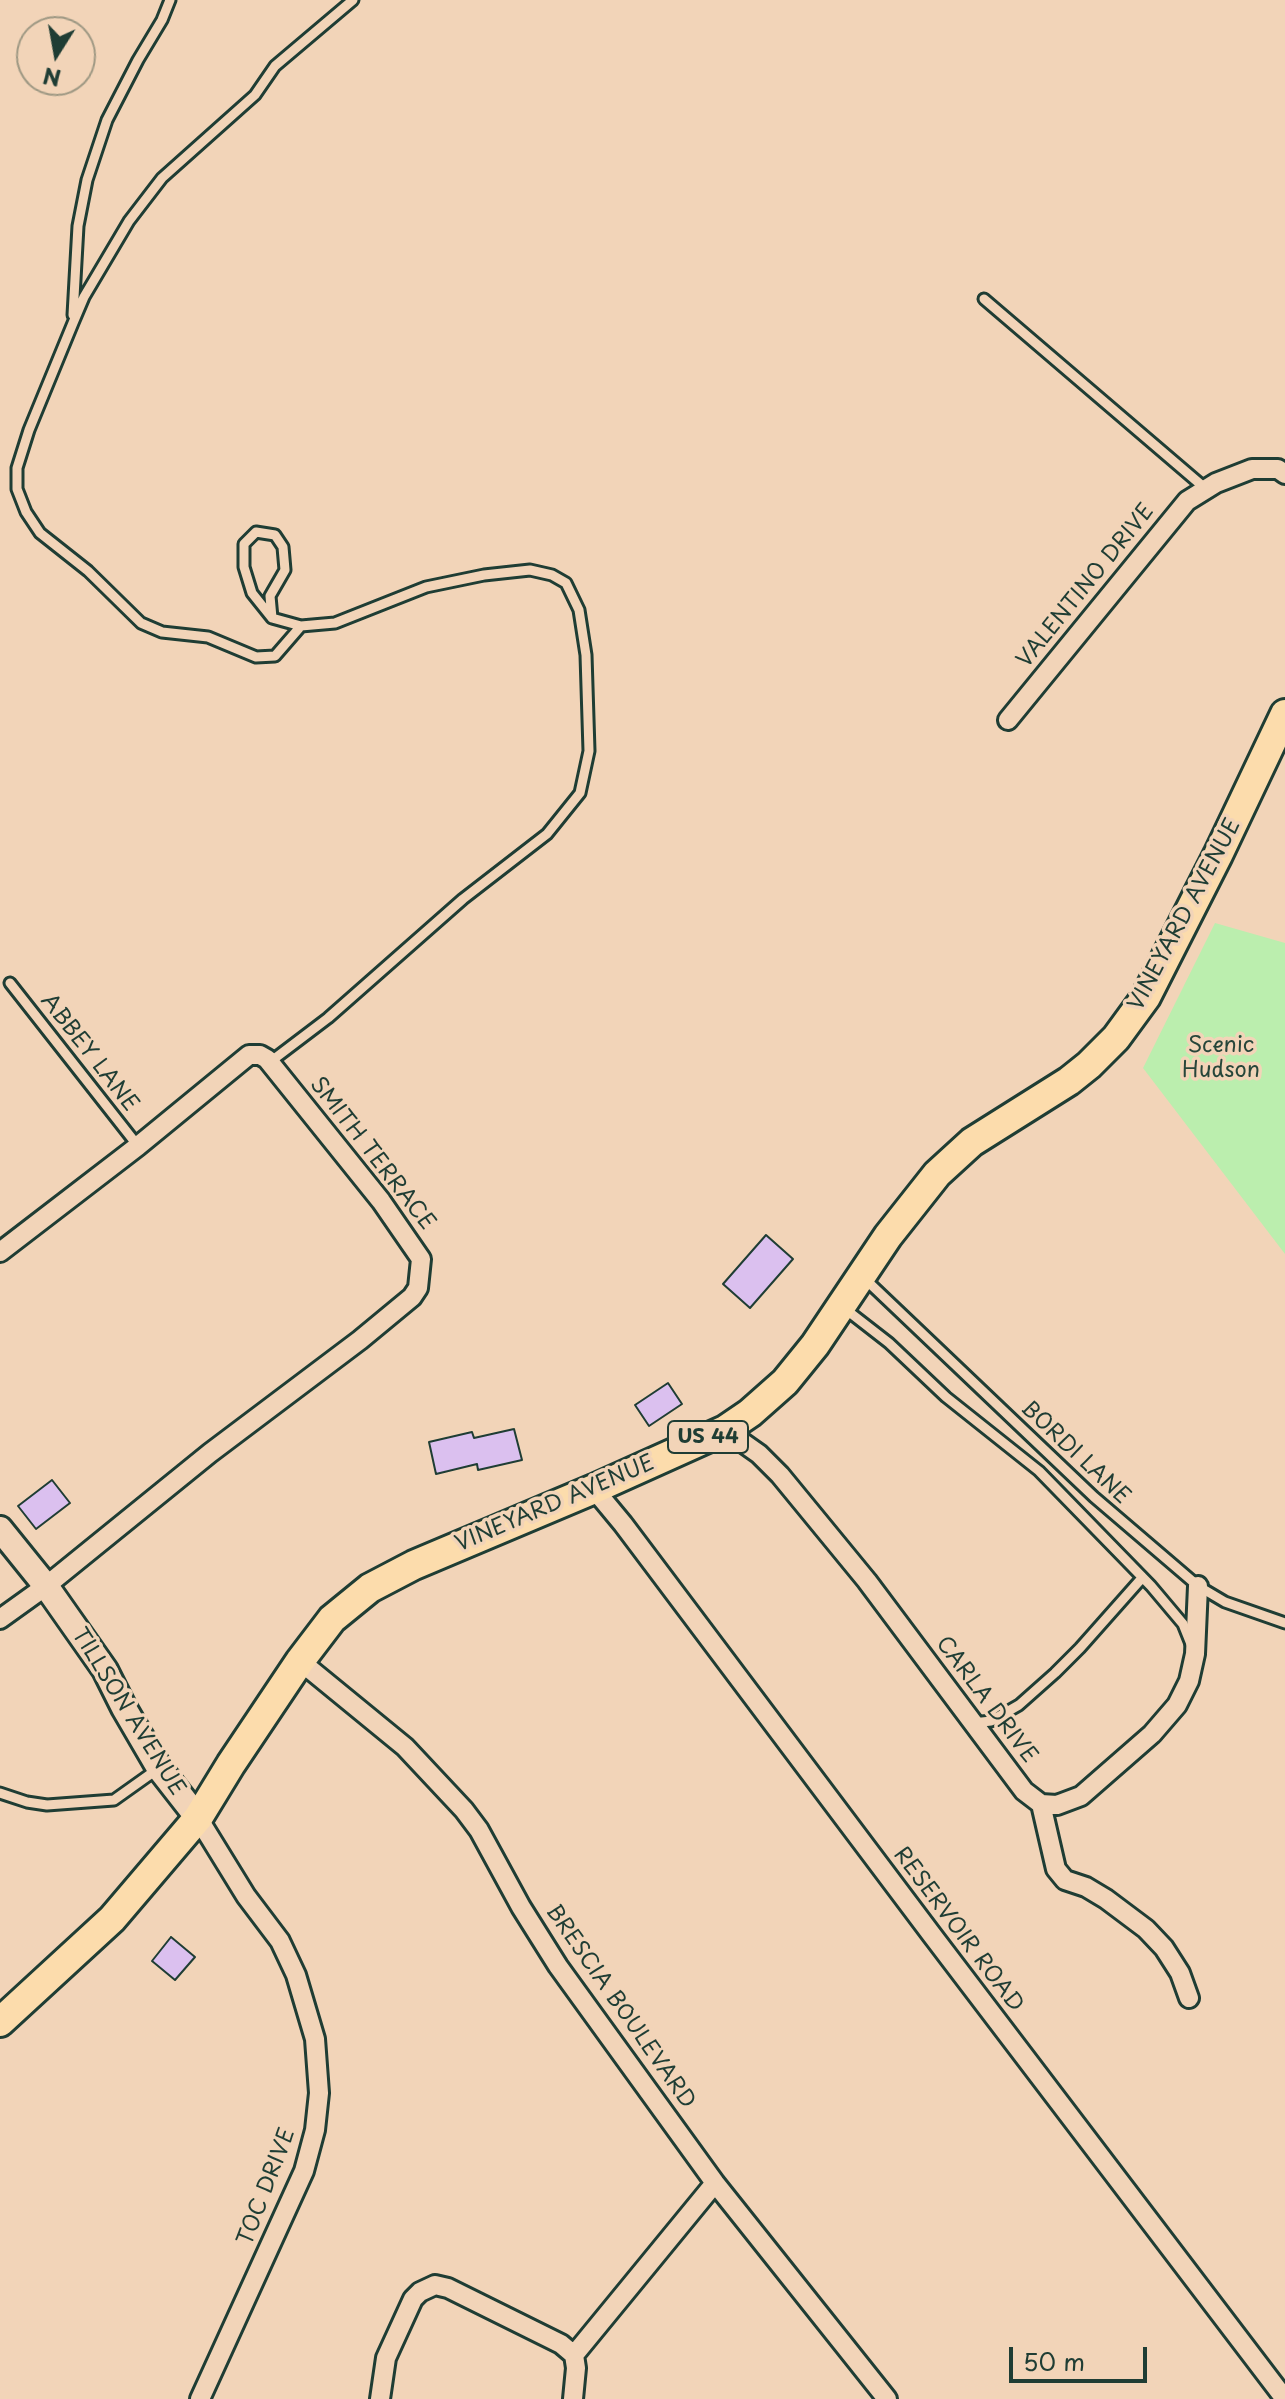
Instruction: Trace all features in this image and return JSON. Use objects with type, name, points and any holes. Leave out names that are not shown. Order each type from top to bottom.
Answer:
[{"type":"main road","name":"VINEYARD AVENUE","points":[[0,2022],[112,1919],[198,1818],[300,1661],[332,1619],[370,1588],[430,1558],[725,1430],[785,1382],[815,1345],[888,1236],[937,1174],[972,1142],[1069,1081],[1116,1038],[1146,997],[1285,714]]},
{"type":"street","name":"VALENTINO DRIVE","points":[[1008,720],[1187,501],[1252,469],[1278,469],[1285,474]]},
{"type":"street","points":[[0,1252],[138,1146],[249,1055],[260,1055],[270,1062]]},
{"type":"street","name":"SMITH TERRACE","points":[[46,1586],[198,1462],[360,1340],[412,1297],[418,1288],[421,1259],[415,1248],[270,1062]]},
{"type":"street","name":"CARLA DRIVE","points":[[725,1430],[759,1454],[780,1475],[867,1581],[1024,1791],[1041,1804]]},
{"type":"street","name":"RESERVOIR ROAD","points":[[594,1489],[1285,2399]]},
{"type":"street","name":"TILLSON AVENUE","points":[[0,1529],[46,1586],[105,1670],[159,1768],[198,1818]]},
{"type":"street","points":[[0,1619],[46,1586]]},
{"type":"street","points":[[1189,1998],[1180,1973],[1164,1948],[1146,1929],[1106,1899],[1086,1887],[1065,1880],[1056,1869],[1041,1804],[1057,1805],[1081,1796],[1152,1734],[1177,1705],[1189,1681],[1195,1654],[1198,1586]]},
{"type":"street","name":"BRESCIA BOULEVARD","points":[[300,1661],[405,1747],[464,1810],[479,1830],[558,1966],[715,2183],[887,2399]]},
{"type":"street","name":"TOC DRIVE","points":[[198,1818],[246,1896],[280,1941],[296,1975],[315,2039],[319,2093],[315,2130],[304,2171],[200,2399]]},
{"type":"street","points":[[574,2355],[715,2183]]},
{"type":"street","points":[[380,2399],[386,2358],[413,2299],[435,2285],[459,2293],[561,2344],[574,2355],[573,2399]]},
{"type":"lane","points":[[73,323],[78,226],[87,180],[107,120],[170,0]]},
{"type":"lane","points":[[301,626],[275,656],[256,657],[208,637],[162,632],[141,623],[88,571],[40,533],[26,512],[17,489],[17,468],[29,430],[84,297],[129,221],[162,178],[255,95],[275,66],[353,0]]},
{"type":"lane","points":[[984,299],[1206,489]]},
{"type":"lane","points":[[270,1062],[328,1018],[463,899],[547,834],[580,793],[589,751],[586,655],[579,610],[566,583],[552,575],[530,570],[484,575],[426,587],[335,623],[301,626],[272,618],[252,593],[244,567],[244,544],[256,532],[275,535],[283,547],[285,570],[270,596],[272,618]]},
{"type":"lane","name":"ABBEY LANE","points":[[10,983],[138,1146]]},
{"type":"lane","name":"BORDI LANE","points":[[862,1276],[1094,1497],[1198,1586],[1225,1602],[1285,1623]]},
{"type":"lane","points":[[841,1306],[889,1343],[946,1397],[1039,1471],[1183,1624],[1195,1654]]},
{"type":"lane","points":[[973,1723],[991,1721],[1019,1705],[1080,1648],[1142,1578]]},
{"type":"lane","points":[[0,1793],[47,1805],[114,1800],[159,1768]]},
{"type":"green space","name":"Scenic Hudson","points":[[1215,923],[1285,943],[1285,1254],[1143,1068]]},
{"type":"building","points":[[766,1235],[793,1259],[750,1308],[723,1284]]},
{"type":"building","points":[[668,1383],[682,1404],[649,1426],[635,1405]]},
{"type":"building","points":[[514,1429],[522,1460],[478,1470],[477,1464],[436,1474],[429,1442],[472,1432],[474,1438]]},
{"type":"building","points":[[52,1480],[70,1503],[36,1529],[18,1506]]},
{"type":"building","points":[[171,1937],[195,1957],[175,1980],[152,1961]]}]
